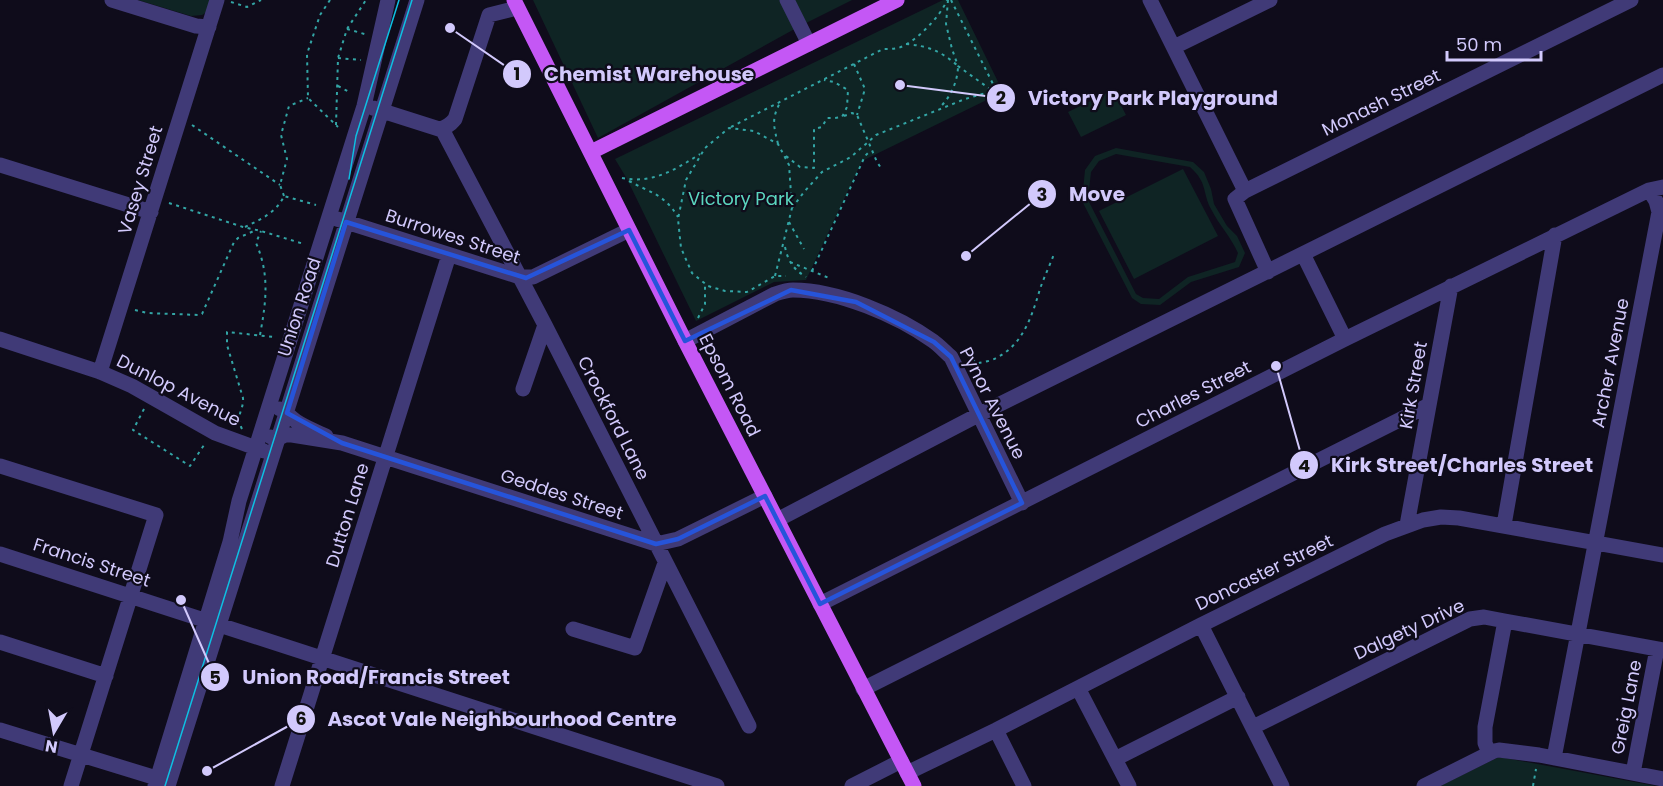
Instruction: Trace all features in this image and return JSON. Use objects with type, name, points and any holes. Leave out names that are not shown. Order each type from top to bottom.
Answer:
[{"type":"main road","points":[[591,152],[897,0]]},
{"type":"main road","name":"Epsom Road","points":[[516,4],[685,341],[907,773]]},
{"type":"street","points":[[112,0],[196,26],[209,27]]},
{"type":"street","name":"Union Road","points":[[212,623],[239,501],[364,106],[388,0]]},
{"type":"street","name":"Union Road","points":[[162,783],[212,623],[275,446],[417,0]]},
{"type":"street","points":[[787,0],[809,44]]},
{"type":"street","points":[[1150,0],[1245,191],[1235,199],[1268,272]]},
{"type":"street","points":[[1174,47],[1270,0]]},
{"type":"street","name":"Monash Street","points":[[1245,191],[1630,0]]},
{"type":"street","name":"Vasey Street","points":[[100,372],[209,27],[224,1]]},
{"type":"street","points":[[364,106],[442,129],[455,119],[489,15],[516,4]]},
{"type":"street","points":[[777,520],[978,415],[1663,75]]},
{"type":"street","name":"Crockford Lane","points":[[442,129],[749,726]]},
{"type":"street","points":[[0,165],[153,205]]},
{"type":"street","name":"Charles Street","points":[[820,604],[1451,286],[1656,188],[1663,177]]},
{"type":"street","name":"Archer Avenue","points":[[1554,758],[1659,212],[1656,188]]},
{"type":"street","name":"Burrowes Street","points":[[329,216],[520,278],[533,277],[629,230]]},
{"type":"street","points":[[1504,525],[1555,235]]},
{"type":"street","points":[[1302,254],[1345,339]]},
{"type":"street","name":"Dutton Lane","points":[[282,786],[449,255]]},
{"type":"street","name":"Kirk Street","points":[[1407,525],[1451,286]]},
{"type":"street","name":"Pynor Avenue","points":[[685,341],[775,294],[791,290],[833,296],[888,315],[934,342],[951,357],[1022,503]]},
{"type":"street","points":[[523,389],[544,325]]},
{"type":"street","name":"Dunlop Avenue","points":[[0,339],[100,372],[142,391],[215,433],[258,440],[275,446]]},
{"type":"street","name":"Geddes Street","points":[[269,405],[286,411],[294,420],[342,443],[656,544]]},
{"type":"street","points":[[863,689],[1430,405]]},
{"type":"street","name":"Geddes Street","points":[[275,446],[282,436],[290,435],[342,443]]},
{"type":"street","points":[[0,466],[156,515],[71,786]]},
{"type":"street","points":[[656,544],[678,539],[765,496]]},
{"type":"street","name":"Doncaster Street","points":[[852,786],[907,773],[1385,534],[1423,520],[1441,517],[1459,518],[1663,555]]},
{"type":"street","name":"Francis Street","points":[[0,554],[717,786]]},
{"type":"street","points":[[573,628],[635,648],[665,563]]},
{"type":"street","name":"Dalgety Drive","points":[[1252,727],[1470,619],[1484,617],[1660,650]]},
{"type":"street","points":[[1489,753],[1485,743],[1485,727],[1506,621]]},
{"type":"street","points":[[1201,625],[1238,697],[1276,784]]},
{"type":"street","points":[[0,642],[106,676]]},
{"type":"street","name":"Greig Lane","points":[[1633,773],[1660,650]]},
{"type":"street","points":[[1078,688],[1129,786]]},
{"type":"street","points":[[1115,759],[1238,697]]},
{"type":"street","points":[[0,730],[162,783]]},
{"type":"street","points":[[996,730],[1024,786]]},
{"type":"street","points":[[1424,786],[1489,753],[1504,750],[1663,779]]},
{"type":"path","points":[[224,1],[247,7],[261,0]]},
{"type":"path","points":[[330,0],[320,15],[307,54],[308,98],[337,126],[339,58],[347,29],[366,0]]},
{"type":"path","points":[[781,102],[774,114],[774,127],[778,144],[789,165],[792,208],[775,276],[747,292],[725,291],[708,286],[692,273],[681,248],[678,217],[686,180],[705,148],[729,128],[883,49],[906,44],[936,19],[949,0]]},
{"type":"path","points":[[938,109],[946,101],[958,74],[958,66],[946,24],[949,0]]},
{"type":"path","points":[[949,0],[996,90]]},
{"type":"path","points":[[362,7],[369,9]]},
{"type":"path","points":[[347,29],[369,35]]},
{"type":"path","points":[[906,44],[930,48],[945,55],[990,89],[996,90]]},
{"type":"path","points":[[339,58],[361,60]]},
{"type":"path","points":[[854,64],[865,89],[857,115],[881,168]]},
{"type":"path","points":[[824,80],[834,82],[848,90],[847,107],[842,117]]},
{"type":"path","points":[[337,86],[351,93]]},
{"type":"path","points":[[792,208],[822,172],[851,157],[876,135],[938,109],[996,90]]},
{"type":"path","points":[[243,227],[268,215],[280,204],[284,196],[280,185],[287,159],[281,135],[289,106],[308,98]]},
{"type":"path","points":[[814,168],[814,129],[822,127],[827,118],[842,117],[852,113],[857,115]]},
{"type":"path","points":[[192,125],[280,185]]},
{"type":"path","points":[[729,128],[754,131],[778,144]]},
{"type":"path","points":[[812,271],[865,156],[871,150]]},
{"type":"path","points":[[622,178],[649,179],[675,170],[702,152]]},
{"type":"path","points":[[783,153],[800,167],[814,168],[822,172]]},
{"type":"path","points":[[627,179],[655,192],[671,206],[678,217]]},
{"type":"path","points":[[284,196],[316,205]]},
{"type":"path","points":[[153,205],[261,231],[304,244]]},
{"type":"path","points":[[789,222],[804,249]]},
{"type":"path","points":[[135,310],[147,313],[202,314],[234,242],[256,230]]},
{"type":"path","points":[[260,335],[266,305],[266,279],[262,256],[256,243],[261,231]]},
{"type":"path","points":[[784,243],[794,269],[810,278]]},
{"type":"path","points":[[962,351],[978,363],[995,359],[1012,348],[1025,329],[1054,254]]},
{"type":"path","points":[[789,261],[829,278]]},
{"type":"path","points":[[696,321],[705,304],[705,284]]},
{"type":"path","points":[[242,429],[239,417],[243,398],[227,345],[227,332],[274,337]]},
{"type":"path","points":[[145,408],[133,430],[190,466],[206,442]]},
{"type":"path","points":[[1533,786],[1539,755]]},
{"type":"highlighted area","points":[[346,222],[526,278],[629,230],[685,341],[791,290],[856,302],[934,342],[951,357],[1022,503],[820,604],[765,496],[678,539],[656,544],[342,443],[287,413]]},
{"type":"green space","points":[[138,0],[213,0],[207,12],[191,16]]},
{"type":"green space","points":[[533,0],[852,0],[800,26],[598,138]]},
{"type":"green space","name":"Victory Park","points":[[943,0],[958,0],[1003,92],[862,161],[806,280],[774,282],[696,321],[615,159]]},
{"type":"green space","points":[[1113,90],[1126,115],[1081,137],[1068,112]]},
{"type":"green space","points":[[1116,148],[1193,162],[1204,172],[1214,204],[1227,226],[1237,236],[1245,253],[1239,267],[1191,282],[1160,305],[1141,304],[1132,298],[1082,201],[1085,170],[1095,156]],"holes":[[[1116,154],[1190,167],[1200,178],[1211,209],[1238,253],[1235,262],[1188,277],[1159,299],[1143,298],[1136,294],[1088,200],[1091,172],[1099,161]]]},
{"type":"green space","points":[[1183,169],[1218,236],[1134,279],[1099,211]]},
{"type":"green space","points":[[1497,758],[1505,758],[1656,786],[1440,786]]},
{"type":"tram line","points":[[349,179],[356,136],[399,0]]},
{"type":"tram line","points":[[165,786],[412,0]]},
{"type":"place","name":"Chemist Warehouse","points":[[450,28]]},
{"type":"place","name":"Victory Park Playground","points":[[900,85]]},
{"type":"place","name":"Move","points":[[966,256]]},
{"type":"place","name":"Kirk Street/Charles Street","points":[[1276,366]]},
{"type":"place","name":"Union Road/Francis Street","points":[[181,600]]},
{"type":"place","name":"Ascot Vale Neighbourhood Centre","points":[[207,771]]}]
